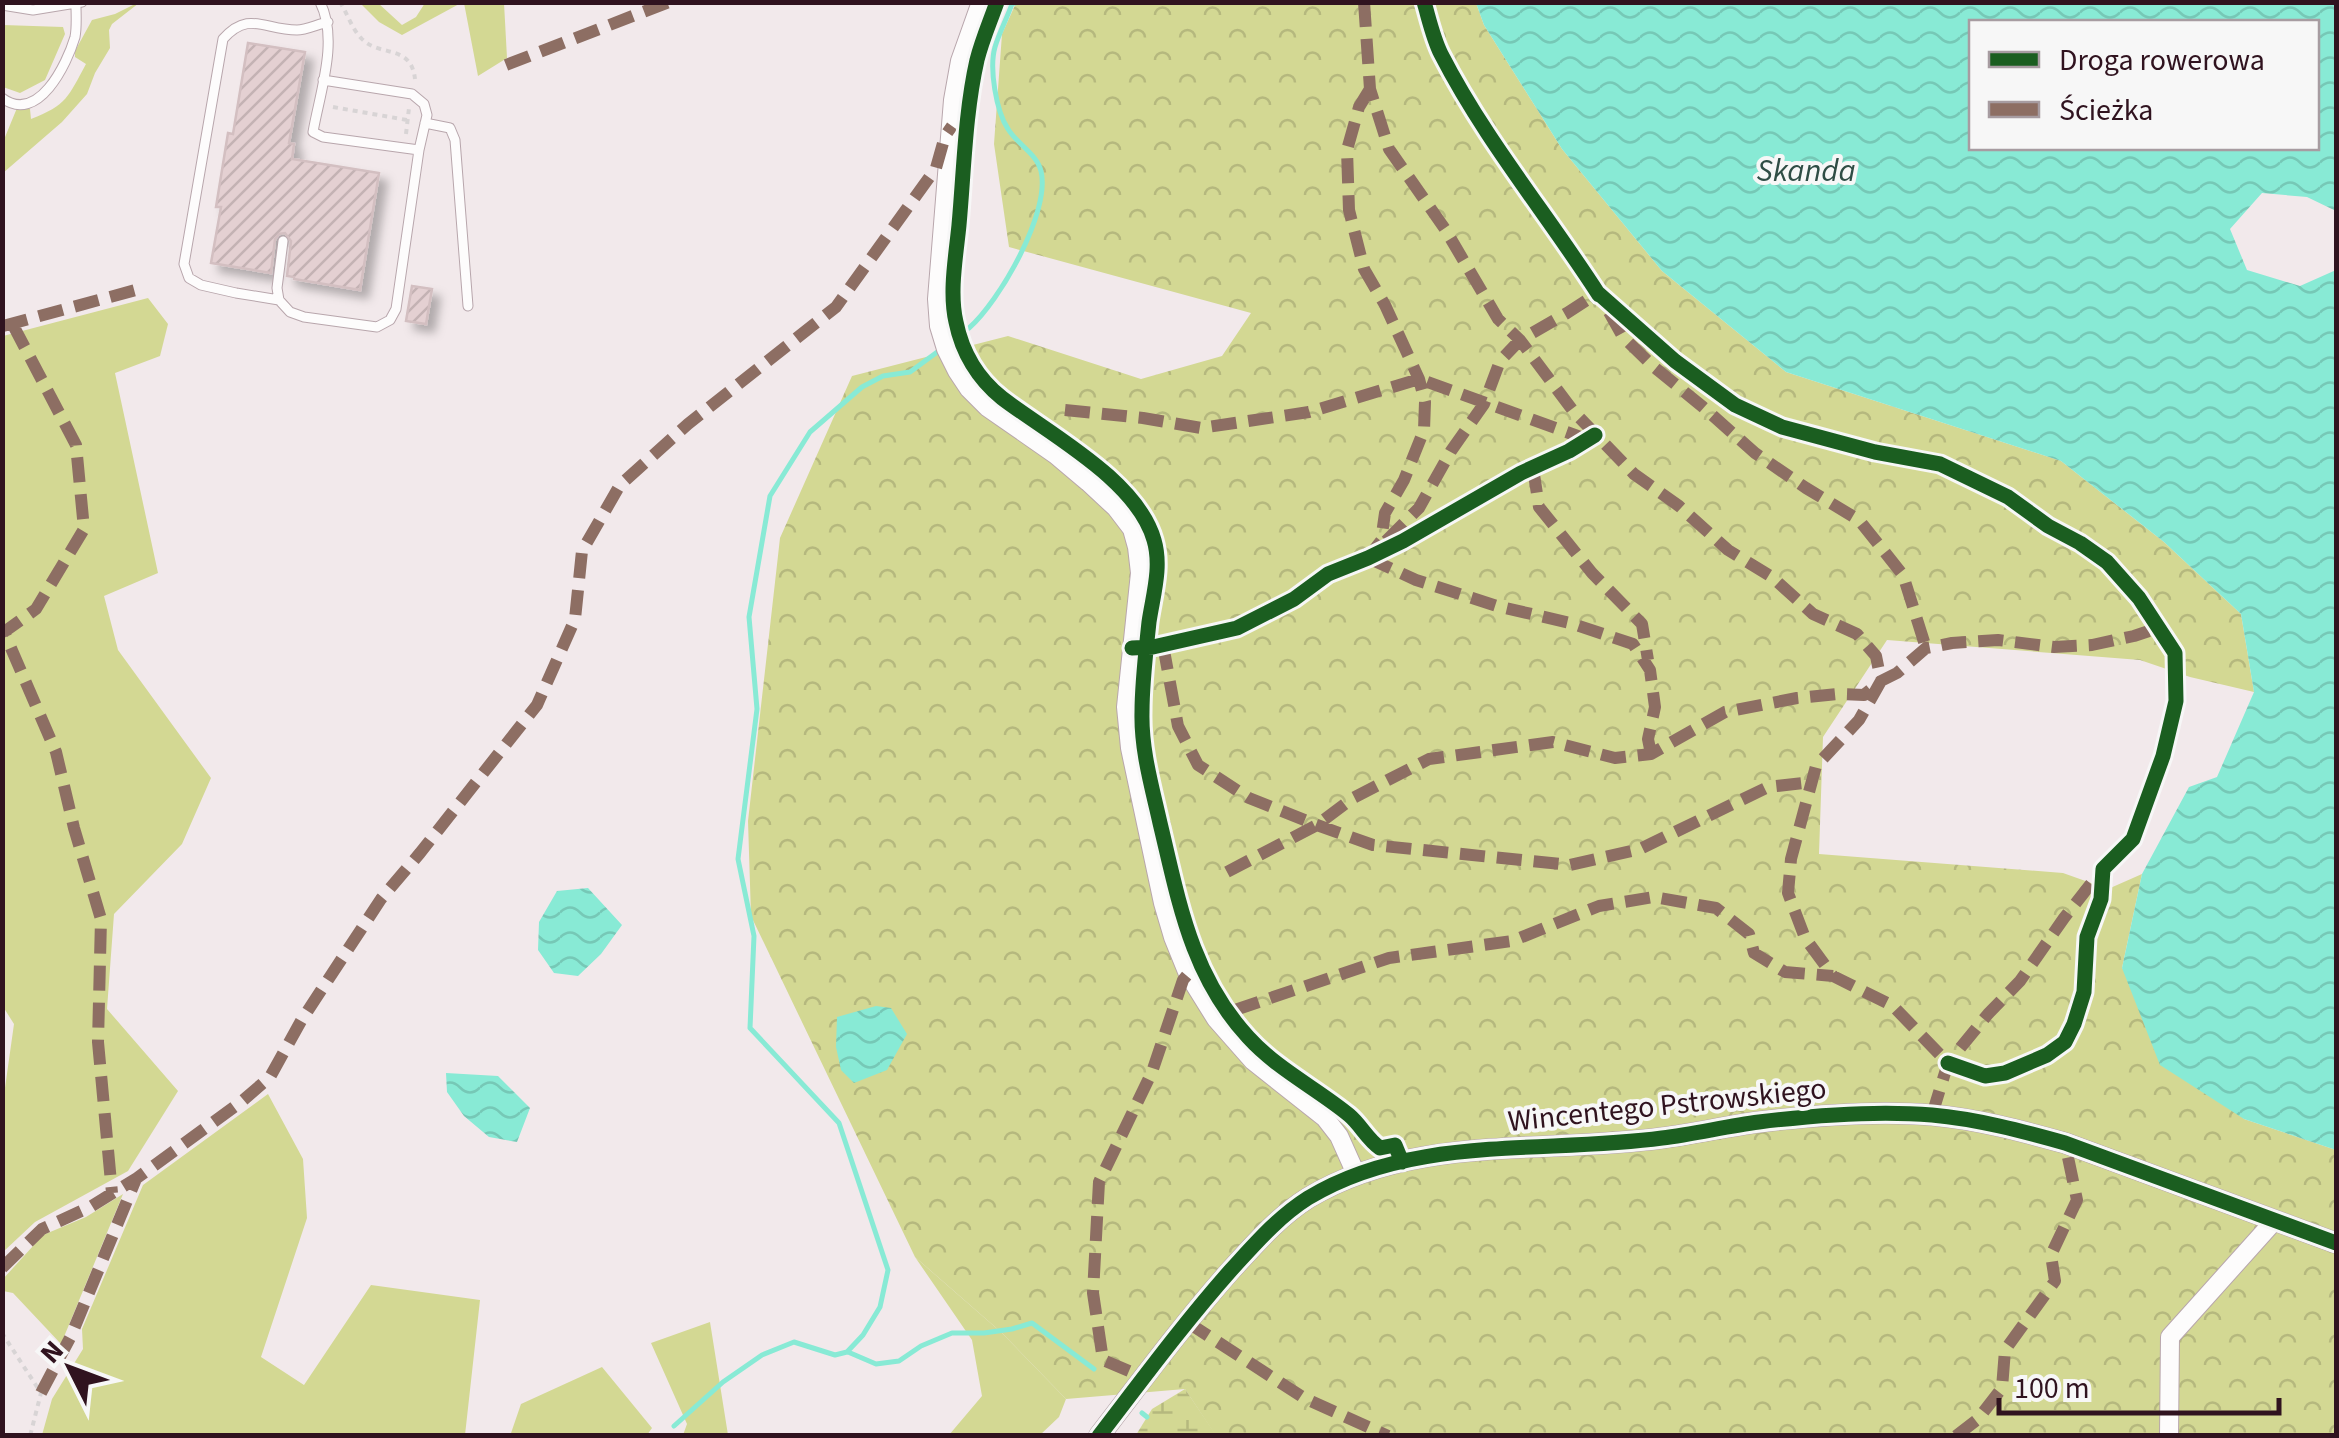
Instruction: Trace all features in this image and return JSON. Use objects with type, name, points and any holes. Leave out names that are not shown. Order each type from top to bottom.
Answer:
[{"type":"street","points":[[981,2],[960,61],[953,100],[937,299],[946,350],[963,380],[987,408],[1067,464],[1116,508],[1132,529],[1140,573],[1126,707],[1130,748],[1173,937],[1188,974],[1216,1020],[1253,1061],[1325,1118],[1340,1136],[1356,1174]]},
{"type":"street","name":"Wincentego Pstrowskiego","points":[[1099,1436],[1203,1302],[1265,1233],[1303,1202],[1356,1174],[1453,1153],[1661,1138],[1758,1122],[1850,1114],[1932,1115],[2019,1130],[2065,1144],[2336,1243]]},
{"type":"street","points":[[2169,1436],[2170,1337],[2275,1220]]},
{"type":"lane","points":[[320,2],[328,22],[327,54],[314,132],[323,137],[419,150]]},
{"type":"lane","points":[[2,5],[33,10],[79,4],[76,34],[49,89],[34,101],[19,105],[2,98]]},
{"type":"lane","points":[[280,300],[218,289],[189,278],[184,264],[190,227],[223,39],[246,22],[298,30],[328,22]]},
{"type":"lane","points":[[283,240],[276,288],[290,312],[377,327],[390,320],[396,309],[427,114],[424,104],[412,94],[322,80]]},
{"type":"lane","points":[[425,123],[450,128],[455,140],[468,306]]},
{"type":"path","points":[[340,2],[362,40],[408,59],[414,70],[404,148]]},
{"type":"path","points":[[318,105],[408,120]]},
{"type":"path","points":[[2,1332],[40,1393],[30,1436]]},
{"type":"green space","points":[[137,3],[112,24],[110,48],[87,94],[62,122],[3,173],[3,142],[17,108],[30,109],[31,119],[59,104],[86,64],[75,57],[75,51],[92,20]]},
{"type":"green space","points":[[360,3],[378,3],[402,25],[416,17],[425,3],[461,3],[402,35],[379,22]]},
{"type":"green space","points":[[464,3],[504,3],[507,58],[478,76]]},
{"type":"green space","points":[[1016,3],[1476,3],[1484,25],[1562,149],[1662,271],[1786,372],[2061,461],[2164,542],[2241,614],[2254,692],[2140,660],[1887,640],[1823,737],[1819,854],[2063,873],[2108,889],[2142,874],[2122,968],[2244,1119],[2336,1150],[2336,1435],[1216,1436],[1185,1389],[1066,1399],[1002,1333],[915,1257],[751,916],[748,821],[780,538],[852,376],[1008,336],[1141,379],[1222,356],[1251,313],[1009,247],[994,144],[1002,34]]},
{"type":"green space","points":[[3,25],[63,27],[65,34],[45,80],[20,93],[3,87]]},
{"type":"green space","points":[[148,298],[168,324],[160,356],[115,373],[158,573],[104,596],[118,650],[211,778],[182,844],[114,914],[107,1009],[178,1091],[128,1171],[35,1222],[3,1252],[3,1102],[14,1024],[2,1005],[3,336]]},
{"type":"green space","points":[[268,1094],[303,1159],[307,1218],[261,1357],[304,1385],[371,1285],[480,1300],[465,1435],[42,1435],[52,1399],[83,1349],[82,1329],[143,1185]]},
{"type":"green space","points":[[123,1194],[61,1344],[13,1293],[3,1291],[3,1279],[43,1235],[86,1217]]},
{"type":"green space","points":[[915,1257],[1002,1333],[1066,1399],[1059,1417],[1040,1435],[949,1435],[982,1396],[972,1340]]},
{"type":"green space","points":[[710,1322],[728,1435],[683,1435],[687,1424],[651,1343]]},
{"type":"green space","points":[[602,1367],[652,1428],[647,1435],[510,1436],[521,1404]]},
{"type":"green space","points":[[1185,1389],[1216,1435],[1136,1435],[1152,1409]]},
{"type":"water","name":"Skanda","points":[[1476,3],[2336,3],[2336,211],[2307,197],[2262,193],[2230,229],[2247,270],[2300,286],[2336,270],[2336,1150],[2244,1119],[2160,1065],[2122,968],[2142,874],[2189,787],[2217,777],[2254,692],[2241,614],[2164,542],[2061,461],[1786,372],[1662,271],[1562,149],[1484,25]]},
{"type":"water","points":[[588,888],[622,925],[601,954],[578,976],[554,973],[538,950],[539,922],[557,891]]},
{"type":"water","points":[[876,1006],[891,1008],[907,1034],[887,1070],[854,1083],[841,1070],[836,1047],[837,1017]]},
{"type":"water","points":[[446,1073],[498,1076],[530,1108],[517,1142],[489,1137],[464,1116],[447,1092]]},
{"type":"building","points":[[248,43],[305,52],[289,143],[294,144],[292,159],[379,173],[360,290],[287,276],[291,241],[285,233],[275,239],[271,273],[211,263],[228,133],[233,134]]},
{"type":"building","points":[[412,286],[432,289],[426,324],[406,321]]},
{"type":"waterway","points":[[969,328],[1008,278],[1020,255],[1031,232],[1042,188],[1039,165],[1008,129],[995,89],[995,47],[1012,4],[1018,2]]},
{"type":"waterway","points":[[674,1426],[723,1382],[762,1355],[794,1342],[835,1355],[847,1352],[880,1307],[888,1270],[839,1123],[750,1028],[754,936],[738,859],[757,709],[749,617],[770,496],[810,432],[862,387],[883,376],[910,372],[940,350]]},
{"type":"waterway","points":[[848,1352],[876,1364],[899,1361],[952,1333],[984,1333],[1032,1323],[1094,1369]]},
{"type":"waterway","points":[[1142,1413],[1147,1417]]},
{"type":"marked path","points":[[506,65],[669,2]]},
{"type":"marked path","points":[[1364,2],[1370,89],[1389,149],[1445,229],[1498,319],[1520,340],[1574,412],[1634,474],[1679,506],[1728,550],[1772,577],[1813,614],[1857,634],[1876,656],[1881,681],[1859,720],[1816,766],[1791,859],[1788,893],[1805,938],[1833,976],[1893,1006],[1954,1065]]},
{"type":"marked path","points":[[1370,89],[1359,107],[1347,150],[1349,210],[1364,269],[1419,379],[1425,402],[1424,430],[1404,480],[1385,513],[1381,541],[1371,554]]},
{"type":"marked path","points":[[2,1268],[42,1229],[90,1207],[137,1178],[270,1077],[301,1021],[381,899],[537,705],[575,619],[582,551],[620,485],[688,424],[836,307],[936,168],[952,126]]},
{"type":"marked path","points":[[3,326],[143,288]]},
{"type":"marked path","points":[[1386,541],[1419,508],[1451,451],[1484,404],[1500,361],[1520,340],[1598,293]]},
{"type":"marked path","points":[[1609,312],[1623,337],[1654,367],[1755,453],[1859,520],[1903,575],[1926,648]]},
{"type":"marked path","points":[[13,325],[76,445],[84,529],[36,609],[4,632],[56,752],[101,919],[98,1042],[112,1193]]},
{"type":"marked path","points":[[1065,410],[1201,428],[1309,412],[1419,379],[1586,439]]},
{"type":"marked path","points":[[1533,468],[1539,507],[1592,573],[1642,624],[1648,660]]},
{"type":"marked path","points":[[1368,558],[1416,580],[1633,644],[1650,670],[1655,707],[1648,739],[1651,754]]},
{"type":"marked path","points":[[1227,872],[1317,825],[1353,798],[1429,759],[1553,742],[1615,758],[1651,754],[1725,712],[1797,698],[1864,695],[1926,648],[1998,640],[2054,647],[2092,645],[2158,628]]},
{"type":"marked path","points":[[1163,645],[1178,726],[1198,765],[1249,798],[1373,845],[1570,865],[1640,849],[1768,787],[1812,782]]},
{"type":"marked path","points":[[1932,1115],[1948,1063],[2020,981],[2101,871]]},
{"type":"marked path","points":[[1235,1010],[1389,958],[1512,941],[1599,906],[1654,897],[1716,908],[1749,934],[1754,953],[1785,972],[1833,976]]},
{"type":"marked path","points":[[1129,1371],[1103,1360],[1093,1293],[1099,1182],[1152,1072],[1188,974]]},
{"type":"marked path","points":[[1956,1436],[1978,1419],[2002,1388],[2005,1350],[2055,1281],[2051,1255],[2077,1200],[2065,1143]]},
{"type":"marked path","points":[[41,1393],[71,1336],[136,1179]]},
{"type":"marked path","points":[[1187,1322],[1304,1398],[1388,1436]]},
{"type":"cycle path","points":[[997,2],[977,60],[967,121],[953,286],[962,344],[978,374],[993,391],[1111,478],[1145,518],[1154,540],[1157,571],[1143,678],[1143,740],[1181,909],[1213,989],[1259,1048],[1349,1115],[1380,1148],[1395,1145],[1402,1162]]},
{"type":"cycle path","points":[[1424,2],[1438,48],[1458,86],[1599,295],[1675,361],[1735,405],[1782,427],[1875,452],[1940,464],[2008,497],[2107,562],[2139,598],[2175,653],[2176,701],[2163,756],[2133,839],[2103,869],[2101,899],[2087,937],[2084,992],[2065,1042],[2047,1055],[2005,1073],[1985,1076],[1948,1063]]},
{"type":"cycle path","points":[[1132,648],[1237,628],[1294,599],[1328,574],[1403,541],[1595,435]]},
{"type":"cycle path","points":[[1099,1436],[1214,1290],[1287,1214],[1308,1198],[1349,1178],[1435,1155],[1618,1143],[1824,1115],[1932,1115],[1983,1122],[2065,1143],[2336,1243]]}]
